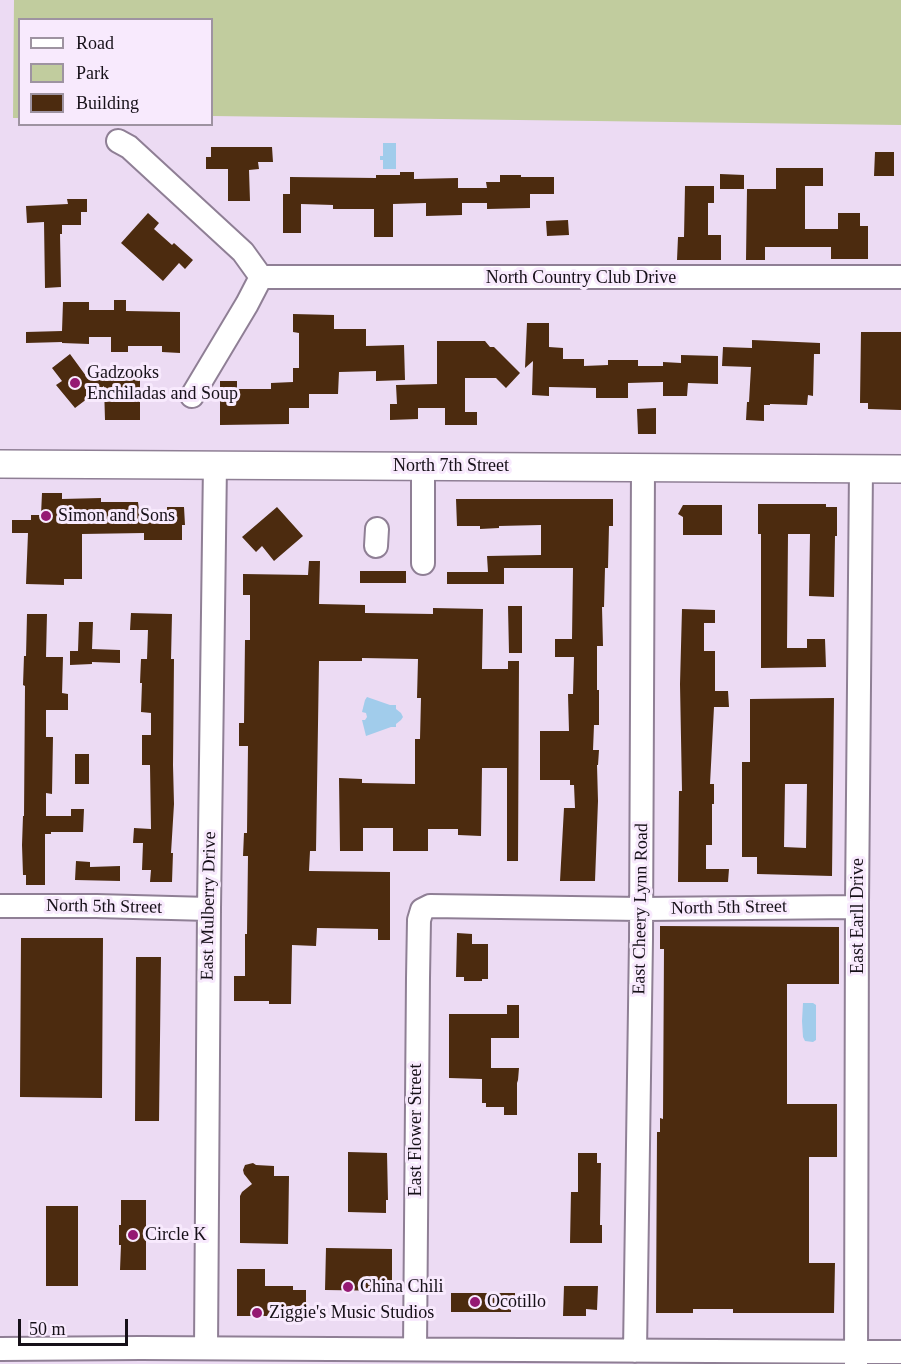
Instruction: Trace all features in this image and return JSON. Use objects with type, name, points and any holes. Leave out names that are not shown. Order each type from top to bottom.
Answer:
[{"type":"main road","name":"North 7th Street","points":[[0,464],[901,469]]},
{"type":"street","points":[[118,141],[129,147],[243,252],[261,277],[192,396]]},
{"type":"street","name":"North Country Club Drive","points":[[261,277],[901,277]]},
{"type":"street","name":"East Mulberry Drive","points":[[206,1348],[208,909],[215,464]]},
{"type":"street","points":[[423,466],[423,563]]},
{"type":"street","name":"East Cheery Lynn Road","points":[[635,1351],[644,467]]},
{"type":"street","name":"East Earll Drive","points":[[857,1358],[857,907],[861,469]]},
{"type":"street","name":"North 5th Street","points":[[0,906],[208,909]]},
{"type":"street","name":"North 5th Street","points":[[422,910],[430,906],[641,909],[857,907]]},
{"type":"street","name":"East Flower Street","points":[[415,1349],[418,978],[419,920],[422,910]]},
{"type":"street","points":[[0,1349],[206,1348],[320,1356],[415,1349],[501,1357],[635,1351],[857,1358],[901,1352]]},
{"type":"green space","points":[[14,0],[901,0],[901,125],[213,116],[213,18],[18,18],[18,118],[13,118]]},
{"type":"water","points":[[383,143],[396,143],[396,169],[383,169],[383,160],[380,160],[380,156],[383,156]]},
{"type":"water","points":[[367,697],[396,705],[396,709],[403,717],[396,727],[366,736],[362,720],[367,717],[366,713],[362,712]]},
{"type":"water","points":[[803,1003],[816,1005],[816,1040],[813,1042],[805,1041],[803,1037]]},
{"type":"building","points":[[211,147],[272,147],[273,162],[258,162],[259,169],[249,170],[250,201],[228,201],[228,169],[206,169],[206,157],[211,157]]},
{"type":"building","points":[[875,152],[894,152],[894,176],[874,176]]},
{"type":"building","points":[[776,168],[823,168],[823,186],[805,186],[805,229],[838,229],[838,213],[860,213],[860,226],[868,226],[868,259],[831,259],[831,247],[765,247],[765,260],[746,260],[747,189],[776,189]]},
{"type":"building","points":[[400,172],[414,172],[414,179],[458,178],[458,188],[487,188],[486,182],[500,182],[500,175],[554,177],[554,194],[530,194],[530,208],[487,209],[487,203],[462,203],[462,215],[426,216],[426,203],[393,204],[393,237],[374,237],[374,209],[333,209],[333,205],[301,204],[301,233],[283,233],[283,194],[290,194],[290,177],[376,178],[376,175],[400,175]]},
{"type":"building","points":[[720,174],[744,175],[744,189],[720,189]]},
{"type":"building","points":[[685,186],[714,186],[714,203],[708,203],[708,235],[721,235],[721,260],[677,260],[678,237],[684,237]]},
{"type":"building","points":[[67,199],[87,199],[87,212],[81,212],[81,225],[62,225],[62,234],[60,234],[61,287],[45,288],[44,222],[27,223],[26,206],[68,204]]},
{"type":"building","points":[[148,213],[159,223],[154,229],[193,260],[185,269],[179,263],[163,281],[121,243]]},
{"type":"building","points":[[568,220],[569,235],[547,236],[546,221]]},
{"type":"building","points":[[114,300],[126,300],[126,311],[180,312],[180,353],[162,352],[162,346],[128,346],[128,352],[111,352],[111,337],[89,337],[89,344],[26,343],[26,332],[62,331],[63,302],[89,302],[89,310],[114,310]]},
{"type":"building","points":[[293,314],[334,315],[334,329],[366,329],[366,346],[404,345],[405,380],[376,381],[376,371],[339,372],[338,394],[309,394],[309,408],[289,408],[289,424],[220,425],[220,381],[237,381],[237,389],[271,389],[271,383],[293,382],[293,368],[299,368],[299,333],[293,332]]},
{"type":"building","points":[[527,323],[549,323],[549,347],[563,348],[563,359],[584,359],[584,366],[608,365],[608,360],[638,360],[638,366],[663,366],[663,362],[681,363],[681,355],[718,356],[718,384],[688,383],[687,396],[663,396],[663,382],[628,383],[628,398],[596,398],[596,388],[549,387],[549,396],[532,395],[533,361],[525,368]]},
{"type":"building","points":[[861,332],[901,332],[901,410],[868,409],[868,403],[860,403]]},
{"type":"building","points":[[752,340],[820,343],[820,354],[814,354],[813,396],[808,395],[807,405],[764,405],[764,421],[746,420],[751,367],[722,366],[723,347],[752,348]]},
{"type":"building","points":[[437,341],[485,341],[520,373],[506,388],[496,378],[465,378],[465,412],[477,412],[477,425],[445,425],[445,408],[418,408],[418,419],[390,420],[390,404],[397,404],[396,385],[437,384]]},
{"type":"building","points":[[70,354],[89,380],[123,380],[123,374],[140,374],[140,420],[105,420],[104,386],[75,408],[56,385],[62,381],[52,368]]},
{"type":"building","points":[[656,408],[656,434],[638,434],[637,409]]},
{"type":"building","points":[[42,493],[62,493],[62,499],[101,498],[101,502],[138,502],[139,510],[167,510],[167,507],[184,507],[185,525],[182,525],[182,540],[144,540],[144,533],[82,534],[82,579],[64,579],[64,585],[26,584],[28,533],[12,533],[12,520],[31,520],[31,515],[41,515]]},
{"type":"building","points":[[456,499],[613,499],[613,526],[609,526],[608,568],[605,568],[604,607],[602,607],[603,646],[597,646],[599,725],[594,725],[593,750],[599,750],[595,881],[560,881],[564,808],[575,808],[574,785],[570,785],[570,780],[540,780],[540,731],[569,731],[568,694],[573,694],[574,657],[555,657],[555,639],[572,639],[573,568],[504,568],[504,584],[447,584],[447,572],[488,572],[487,556],[541,555],[541,525],[480,529],[480,526],[457,526]]},
{"type":"building","points":[[758,504],[826,504],[826,507],[837,507],[834,597],[809,596],[810,534],[788,534],[787,648],[807,648],[807,639],[825,639],[826,667],[761,668],[761,534],[758,534]]},
{"type":"building","points":[[683,505],[722,505],[722,535],[683,535],[683,517],[678,514]]},
{"type":"building","points":[[277,507],[303,536],[274,561],[262,546],[256,552],[242,537]]},
{"type":"building","points":[[309,561],[320,561],[319,604],[365,605],[365,613],[433,614],[433,608],[483,609],[482,669],[508,669],[508,661],[519,661],[518,861],[507,861],[507,768],[482,768],[481,836],[458,835],[458,829],[428,829],[428,851],[393,851],[393,828],[363,828],[363,851],[340,851],[339,778],[362,779],[362,783],[415,784],[415,739],[420,739],[421,698],[417,698],[418,659],[362,658],[362,661],[319,661],[316,851],[310,851],[309,871],[390,872],[390,940],[378,940],[378,929],[317,928],[316,946],[292,945],[291,1004],[269,1004],[269,1001],[234,1001],[234,976],[245,976],[245,934],[247,934],[248,856],[243,856],[244,833],[247,833],[248,746],[239,746],[239,723],[244,723],[245,640],[250,640],[250,595],[243,595],[243,574],[308,575]]},
{"type":"building","points":[[360,571],[406,571],[406,583],[360,583]]},
{"type":"building","points":[[508,606],[522,606],[522,653],[509,653]]},
{"type":"building","points":[[682,609],[715,610],[715,623],[704,623],[704,651],[715,651],[715,691],[728,691],[729,707],[714,707],[710,784],[714,784],[712,845],[706,845],[706,869],[729,869],[728,882],[678,882],[679,791],[682,791],[680,684]]},
{"type":"building","points":[[131,613],[172,614],[174,804],[172,882],[150,882],[151,870],[142,870],[143,843],[133,843],[134,828],[151,829],[150,765],[142,765],[142,735],[151,735],[151,713],[141,712],[141,659],[147,659],[148,630],[130,630]]},
{"type":"building","points":[[27,614],[47,614],[46,657],[63,657],[62,693],[68,694],[68,710],[46,710],[46,737],[53,737],[52,794],[46,793],[46,816],[71,816],[71,809],[84,809],[83,832],[45,834],[45,885],[26,885],[26,875],[23,875],[25,686],[23,685]]},
{"type":"building","points":[[79,622],[93,622],[92,649],[120,650],[120,663],[92,662],[92,664],[70,665],[70,651],[78,651]]},
{"type":"building","points":[[834,698],[832,876],[757,874],[757,857],[742,857],[742,762],[750,762],[750,699]],"holes":[[[785,784],[807,784],[806,848],[784,847]]]},
{"type":"building","points":[[75,754],[89,754],[89,784],[75,784]]},
{"type":"building","points":[[76,861],[90,862],[90,867],[120,866],[120,881],[75,880]]},
{"type":"building","points":[[660,926],[839,927],[839,984],[787,984],[787,1104],[837,1104],[837,1157],[809,1157],[809,1263],[835,1263],[834,1313],[733,1313],[733,1309],[693,1309],[693,1313],[656,1313],[657,1132],[660,1132],[660,1118],[663,1119],[664,949],[660,949]]},
{"type":"building","points":[[457,933],[472,934],[472,944],[488,944],[488,979],[464,981],[464,977],[456,977]]},
{"type":"building","points":[[21,938],[103,938],[102,1098],[20,1097]]},
{"type":"building","points":[[136,957],[161,957],[159,1121],[135,1121]]},
{"type":"building","points":[[507,1005],[519,1005],[519,1038],[491,1038],[491,1068],[519,1068],[517,1115],[504,1115],[504,1107],[486,1107],[486,1103],[482,1103],[482,1079],[449,1078],[449,1014],[507,1014]]},
{"type":"building","points":[[348,1152],[387,1153],[386,1213],[348,1212]]},
{"type":"building","points":[[578,1153],[597,1153],[597,1163],[601,1163],[602,1243],[570,1243],[571,1192],[578,1192]]},
{"type":"building","points":[[253,1163],[274,1166],[274,1176],[289,1176],[288,1244],[240,1243],[240,1196],[252,1184],[243,1170],[245,1165]]},
{"type":"building","name":"Circle K","points":[[121,1200],[146,1200],[146,1270],[120,1270]]},
{"type":"building","points":[[46,1206],[78,1206],[78,1286],[46,1286]]},
{"type":"building","points":[[326,1248],[392,1249],[392,1291],[325,1290]]},
{"type":"building","points":[[237,1269],[265,1269],[265,1286],[293,1286],[293,1290],[306,1290],[306,1316],[237,1316]]},
{"type":"building","points":[[564,1286],[598,1286],[597,1310],[586,1309],[586,1316],[563,1316]]},
{"type":"building","points":[[451,1293],[515,1293],[515,1307],[511,1307],[511,1312],[451,1312]]},
{"type":"place","name":"Gadzooks Enchiladas and Soup","points":[[75,383]]},
{"type":"place","name":"Simon and Sons","points":[[46,516]]},
{"type":"place","name":"Circle K","points":[[133,1235]]},
{"type":"place","name":"China Chili","points":[[348,1287]]},
{"type":"place","name":"Ocotillo","points":[[475,1302]]},
{"type":"place","name":"Ziggie's Music Studios","points":[[257,1313]]}]
